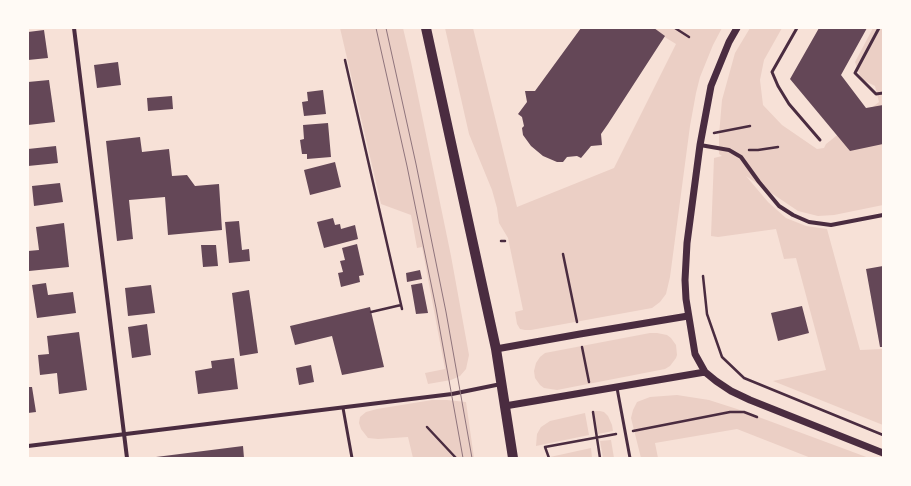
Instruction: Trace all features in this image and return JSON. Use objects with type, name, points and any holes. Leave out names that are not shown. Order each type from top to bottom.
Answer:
[{"type":"main road","points":[[426,28],[496,349],[513,458]]},
{"type":"street","points":[[74,28],[127,458]]},
{"type":"street","points":[[737,28],[729,42],[711,86],[700,145],[687,243],[684,280],[688,316],[695,354],[705,372],[716,382],[750,400],[883,453]]},
{"type":"street","points":[[700,145],[729,150],[741,157],[779,206],[793,215],[809,222],[831,225],[883,215]]},
{"type":"street","points":[[496,349],[688,316]]},
{"type":"street","points":[[505,406],[705,372]]},
{"type":"street","points":[[28,446],[452,394],[502,384]]},
{"type":"lane","points":[[797,28],[772,72],[778,86],[789,104],[820,140]]},
{"type":"lane","points":[[879,28],[855,73],[876,94],[883,93]]},
{"type":"lane","points":[[617,388],[630,458]]},
{"type":"lane","points":[[343,408],[352,458]]},
{"type":"path","points":[[675,28],[689,37]]},
{"type":"path","points":[[345,60],[402,309]]},
{"type":"path","points":[[714,133],[750,126]]},
{"type":"path","points":[[563,254],[578,322]]},
{"type":"path","points":[[703,276],[707,314],[722,357],[744,378],[883,435]]},
{"type":"path","points":[[371,312],[401,305]]},
{"type":"path","points":[[582,347],[590,384]]},
{"type":"path","points":[[593,412],[600,458]]},
{"type":"path","points":[[549,458],[546,447],[730,412],[744,412]]},
{"type":"path","points":[[427,426],[456,458]]},
{"type":"shaded area","points":[[340,28],[403,28],[451,256],[469,355],[466,369],[460,376],[451,380],[428,384],[425,373],[445,369],[422,247],[417,248],[411,215],[381,204]]},
{"type":"shaded area","points":[[445,28],[473,28],[517,207],[614,168],[676,44],[650,28],[722,28],[713,45],[700,77],[696,93],[690,126],[670,277],[666,294],[660,302],[652,308],[531,330],[520,329],[517,324],[515,312],[523,310],[508,238],[499,223],[492,190],[469,134]]},
{"type":"shaded area","points":[[750,28],[782,28],[764,60],[760,80],[763,105],[782,125],[817,149],[824,148],[826,144],[879,102],[875,86],[861,79],[855,62],[873,28],[883,28],[883,205],[834,215],[818,216],[798,211],[746,176],[768,202],[786,218],[806,226],[827,229],[860,350],[883,349],[883,425],[773,381],[826,370],[796,258],[784,259],[776,229],[718,237],[711,236],[714,158],[722,156],[719,154],[719,135],[722,100],[735,53]]},
{"type":"shaded area","points":[[650,333],[667,335],[676,345],[676,358],[670,366],[665,369],[557,390],[544,388],[535,378],[534,371],[536,363],[545,353]]},
{"type":"shaded area","points":[[677,395],[709,400],[737,409],[869,458],[811,458],[737,429],[655,443],[658,458],[641,458],[631,418],[637,402],[650,397]]},
{"type":"shaded area","points":[[432,400],[466,402],[474,458],[413,458],[408,437],[378,439],[368,438],[361,429],[359,423],[360,417],[366,412]]},
{"type":"shaded area","points":[[594,411],[604,412],[608,416],[613,431],[598,434]]},
{"type":"shaded area","points":[[585,413],[589,435],[536,446],[537,434],[541,427],[550,421]]},
{"type":"shaded area","points":[[611,440],[614,458],[603,458],[600,441]]},
{"type":"shaded area","points":[[591,448],[592,458],[550,457]]},
{"type":"building","points":[[581,28],[654,28],[665,36],[601,134],[602,145],[591,146],[581,158],[577,156],[567,157],[563,162],[557,162],[543,156],[531,146],[523,135],[522,128],[524,126],[522,117],[518,114],[527,102],[525,91],[535,91]]},
{"type":"building","points":[[819,28],[867,28],[841,75],[866,108],[883,105],[883,144],[850,151],[790,79]]},
{"type":"building","points":[[44,30],[48,58],[28,60],[28,32]]},
{"type":"building","points":[[118,62],[121,85],[97,88],[94,65]]},
{"type":"building","points":[[49,80],[55,122],[28,125],[28,82]]},
{"type":"building","points":[[323,90],[326,114],[304,116],[302,102],[308,101],[307,92]]},
{"type":"building","points":[[172,96],[173,109],[148,111],[147,98]]},
{"type":"building","points":[[328,123],[331,157],[307,159],[307,154],[302,154],[300,140],[304,139],[303,125]]},
{"type":"building","points":[[140,137],[142,152],[169,149],[172,176],[187,175],[195,186],[219,184],[222,230],[168,235],[165,197],[129,200],[133,239],[117,241],[106,141]]},
{"type":"building","points":[[56,146],[58,163],[28,166],[28,149]]},
{"type":"building","points":[[335,162],[341,187],[310,195],[304,170]]},
{"type":"building","points":[[60,183],[63,202],[34,206],[32,186]]},
{"type":"building","points":[[333,218],[335,225],[340,224],[341,229],[355,225],[358,239],[324,248],[317,222]]},
{"type":"building","points":[[239,221],[242,250],[249,249],[250,261],[229,263],[225,222]]},
{"type":"building","points":[[64,223],[69,267],[29,271],[28,251],[39,250],[36,227]]},
{"type":"building","points":[[357,244],[364,275],[359,276],[360,282],[341,287],[338,273],[343,272],[340,261],[345,260],[342,248]]},
{"type":"building","points":[[201,245],[216,245],[218,266],[203,267]]},
{"type":"building","points":[[883,266],[883,347],[880,347],[866,269]]},
{"type":"building","points":[[420,270],[422,279],[407,282],[406,273]]},
{"type":"building","points":[[46,283],[48,295],[73,292],[76,313],[37,318],[32,285]]},
{"type":"building","points":[[422,283],[428,313],[416,314],[411,285]]},
{"type":"building","points":[[151,285],[155,313],[128,316],[125,288]]},
{"type":"building","points":[[249,290],[258,353],[240,356],[232,293]]},
{"type":"building","points":[[802,306],[809,333],[778,341],[771,313]]},
{"type":"building","points":[[370,307],[384,367],[342,375],[332,336],[295,345],[290,326]]},
{"type":"building","points":[[147,324],[151,355],[132,358],[128,327]]},
{"type":"building","points":[[79,332],[87,390],[59,394],[57,373],[40,375],[38,355],[49,354],[47,336]]},
{"type":"building","points":[[234,358],[238,389],[198,394],[195,371],[212,368],[211,361]]},
{"type":"building","points":[[311,365],[314,382],[299,385],[296,368]]},
{"type":"building","points":[[28,387],[32,387],[36,412],[28,413]]},
{"type":"building","points":[[243,446],[244,458],[156,458],[156,457]]},
{"type":"tram line","points":[[376,28],[407,166],[436,308],[463,458]]},
{"type":"tram line","points":[[386,28],[416,164],[446,312],[472,458]]}]
